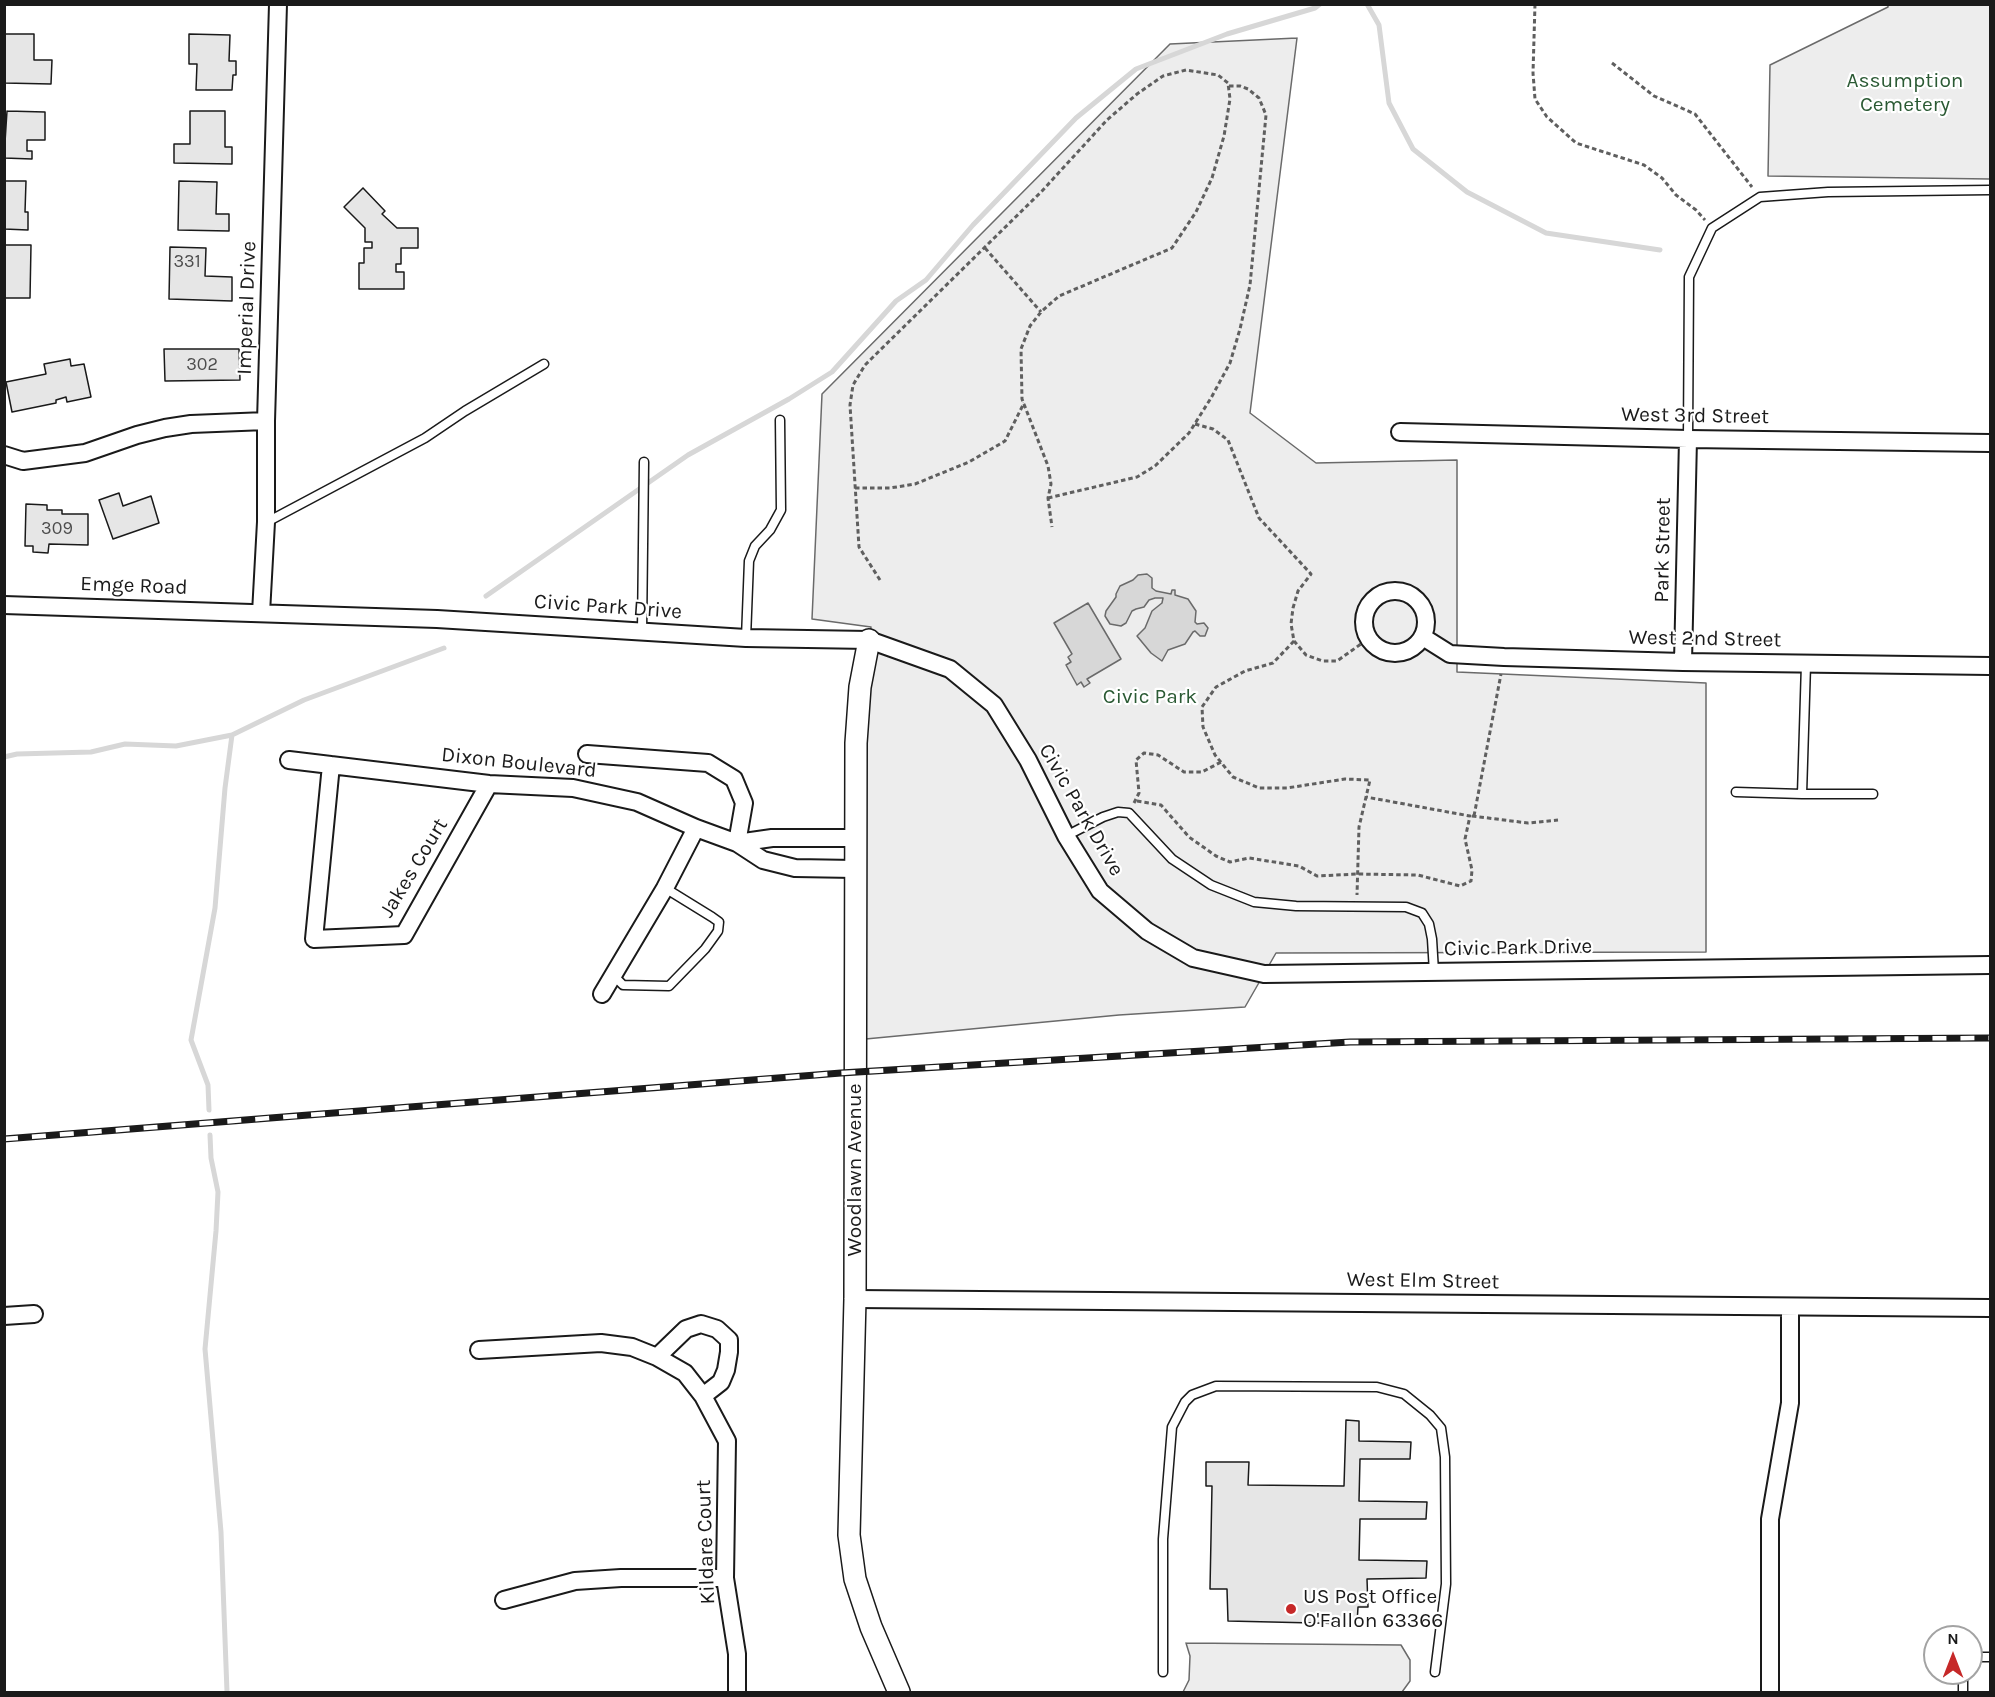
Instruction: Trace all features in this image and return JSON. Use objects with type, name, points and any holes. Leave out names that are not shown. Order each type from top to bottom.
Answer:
[{"type":"street","name":"Imperial Drive","points":[[261,613],[266,522],[266,422],[278,4]]},
{"type":"street","points":[[4,455],[23,461],[85,453],[165,428],[191,424],[266,422]]},
{"type":"street","name":"West 3rd Street","points":[[1400,432],[1990,443]]},
{"type":"street","name":"Park Street","points":[[1683,662],[1688,439]]},
{"type":"street","points":[[1392,591],[1411,594],[1424,609],[1427,618],[1423,637],[1407,651],[1385,652],[1368,639],[1364,628],[1367,607],[1374,598],[1383,593],[1392,591]]},
{"type":"street","name":"Emge Road","points":[[4,605],[261,613]]},
{"type":"street","name":"Civic Park Drive","points":[[261,613],[437,618],[746,638],[869,640],[950,669],[994,705],[1028,760],[1066,836],[1100,891],[1147,931],[1193,958],[1264,974],[1990,964]]},
{"type":"street","name":"West 2nd Street","points":[[1423,637],[1450,654],[1504,657],[1990,666]]},
{"type":"street","name":"Woodlawn Avenue","points":[[869,640],[860,687],[856,744],[855,1299],[849,1535],[858,1589],[871,1627],[899,1692]]},
{"type":"street","points":[[587,754],[708,763],[734,779],[744,803],[737,843]]},
{"type":"street","name":"Dixon Boulevard","points":[[289,760],[489,784],[573,788],[626,799],[669,815],[737,843],[763,860],[795,868],[855,869]]},
{"type":"street","name":"Jakes Court","points":[[331,765],[314,939],[404,935],[489,784]]},
{"type":"street","points":[[602,994],[665,888],[696,828]]},
{"type":"street","name":"Dixon Boulevard","points":[[737,843],[772,838],[856,838]]},
{"type":"street","name":"West Elm Street","points":[[855,1299],[1990,1308]]},
{"type":"street","points":[[1770,1692],[1770,1519],[1790,1403],[1790,1307]]},
{"type":"street","points":[[4,1316],[34,1314]]},
{"type":"street","points":[[657,1357],[686,1329],[701,1324],[717,1329],[729,1340],[726,1370],[721,1382],[703,1396]]},
{"type":"street","name":"Kildare Court","points":[[479,1350],[601,1342],[632,1347],[657,1357],[685,1373],[703,1396],[727,1441],[725,1578],[737,1654],[737,1692]]},
{"type":"street","points":[[504,1600],[575,1581],[621,1578],[725,1578]]},
{"type":"lane","points":[[1688,439],[1689,277],[1712,228],[1760,197],[1828,192],[1990,190]]},
{"type":"lane","points":[[266,522],[425,438],[465,411],[544,364]]},
{"type":"lane","points":[[746,638],[749,561],[755,546],[770,530],[781,510],[780,420]]},
{"type":"lane","points":[[642,632],[644,462]]},
{"type":"lane","points":[[1802,794],[1806,664]]},
{"type":"lane","points":[[1736,792],[1873,794]]},
{"type":"lane","points":[[1066,836],[1102,817],[1118,812],[1129,813],[1172,859],[1211,885],[1254,902],[1296,906],[1406,907],[1422,913],[1429,924],[1434,972]]},
{"type":"lane","points":[[613,975],[623,985],[669,986],[718,931],[719,922],[712,916],[665,888]]},
{"type":"lane","points":[[1163,1672],[1163,1539],[1172,1427],[1185,1402],[1192,1395],[1216,1386],[1377,1388],[1404,1394],[1430,1415],[1441,1428],[1445,1457],[1446,1584],[1435,1672]]},
{"type":"path","points":[[1535,4],[1533,73],[1535,99],[1547,117],[1576,143],[1644,165],[1662,178],[1676,195],[1696,210],[1712,228]]},
{"type":"path","points":[[1612,63],[1654,96],[1695,114],[1760,197]]},
{"type":"path","points":[[880,580],[859,547],[850,405],[853,386],[865,365],[1042,191],[1107,120],[1137,94],[1163,76],[1186,70],[1218,75],[1227,83],[1230,99],[1224,135],[1212,178],[1196,212],[1172,249],[1059,296],[1041,312],[1030,326],[1021,350],[1024,403],[1048,465],[1052,484],[1048,498],[1052,527]]},
{"type":"path","points":[[1048,498],[1137,477],[1155,466],[1189,433],[1230,363],[1250,285],[1266,115],[1259,98],[1248,89],[1228,86]]},
{"type":"path","points":[[985,248],[1041,312]]},
{"type":"path","points":[[855,488],[890,488],[915,484],[969,462],[1005,441],[1024,403]]},
{"type":"path","points":[[1194,424],[1213,429],[1227,440],[1259,518],[1311,574],[1298,591],[1293,608],[1291,624],[1294,641],[1306,655],[1323,661],[1337,661],[1368,639]]},
{"type":"path","points":[[1294,641],[1273,663],[1245,670],[1216,687],[1202,708],[1203,727],[1215,755],[1233,777],[1259,788],[1287,788],[1345,779],[1370,780],[1359,827],[1357,907]]},
{"type":"path","points":[[1135,801],[1161,805],[1190,837],[1216,856],[1230,862],[1249,858],[1299,866],[1317,876],[1418,875],[1460,886],[1472,881],[1472,870],[1464,839],[1472,816],[1504,657]]},
{"type":"path","points":[[1129,813],[1139,793],[1136,760],[1144,753],[1158,755],[1184,771],[1202,772],[1221,762]]},
{"type":"path","points":[[1366,797],[1472,816],[1528,823],[1558,820]]},
{"type":"shaded area","name":"Assumption Cemetery","points":[[1888,5],[1990,5],[1990,179],[1768,176],[1770,65]]},
{"type":"shaded area","name":"Civic Park","points":[[1297,38],[1250,413],[1316,463],[1457,460],[1457,672],[1706,683],[1706,952],[1276,953],[1245,1007],[1119,1015],[855,1040],[860,687],[871,627],[812,619],[822,394],[1170,44]]},
{"type":"shaded area","points":[[1147,574],[1152,578],[1152,588],[1156,591],[1171,594],[1172,590],[1175,590],[1175,595],[1188,599],[1196,611],[1195,622],[1204,623],[1208,628],[1205,636],[1193,632],[1185,644],[1168,650],[1162,661],[1151,653],[1137,636],[1145,628],[1152,611],[1162,603],[1163,598],[1149,600],[1144,607],[1132,611],[1126,623],[1121,626],[1110,624],[1105,616],[1120,586],[1138,575]]},
{"type":"shaded area","points":[[1088,603],[1121,659],[1087,679],[1090,683],[1084,687],[1081,682],[1077,685],[1066,665],[1071,662],[1068,657],[1072,654],[1054,623]]},
{"type":"shaded area","points":[[1186,1643],[1401,1645],[1410,1660],[1410,1681],[1402,1692],[1183,1692],[1189,1680],[1190,1656]]},
{"type":"building","points":[[5,34],[34,34],[34,60],[52,60],[51,84],[4,83]]},
{"type":"building","points":[[189,34],[230,35],[229,61],[236,61],[236,75],[233,75],[232,90],[196,90],[197,64],[189,64]]},
{"type":"building","points":[[7,111],[45,112],[45,140],[27,140],[27,151],[32,151],[32,159],[4,158]]},
{"type":"building","points":[[190,111],[225,111],[225,147],[232,147],[232,164],[174,163],[174,144],[190,144]]},
{"type":"building","points":[[4,181],[26,181],[25,212],[28,212],[28,230],[4,229]]},
{"type":"building","points":[[179,181],[217,182],[216,214],[229,214],[229,231],[178,230]]},
{"type":"building","points":[[363,188],[385,211],[382,214],[397,228],[418,228],[418,248],[401,248],[401,264],[396,264],[396,272],[404,272],[404,289],[359,289],[359,263],[364,263],[364,248],[372,248],[372,242],[365,242],[365,228],[344,207]]},
{"type":"building","points":[[4,245],[31,245],[30,298],[4,298]]},
{"type":"building","points":[[170,247],[206,248],[205,276],[232,277],[232,301],[169,299]]},
{"type":"building","points":[[164,349],[239,349],[240,380],[165,381]]},
{"type":"building","points":[[70,359],[71,366],[84,364],[91,397],[67,402],[66,397],[56,400],[56,403],[12,412],[6,382],[46,374],[44,364]]},
{"type":"building","points":[[119,493],[123,506],[151,496],[159,523],[113,539],[99,500]]},
{"type":"building","points":[[26,504],[47,505],[47,510],[62,510],[62,514],[88,514],[88,545],[49,544],[48,553],[33,552],[33,546],[25,546]]},
{"type":"building","points":[[1346,1420],[1359,1421],[1359,1441],[1411,1442],[1410,1459],[1360,1459],[1359,1501],[1427,1502],[1426,1519],[1360,1519],[1359,1560],[1427,1561],[1426,1578],[1367,1579],[1368,1607],[1358,1607],[1357,1624],[1228,1621],[1227,1589],[1210,1589],[1212,1486],[1206,1486],[1206,1462],[1249,1462],[1248,1485],[1344,1486]]},
{"type":"waterway","points":[[486,596],[688,455],[789,399],[832,372],[896,301],[926,280],[973,225],[1076,118],[1136,69],[1227,34],[1315,8],[1320,4]]},
{"type":"waterway","points":[[1367,4],[1379,25],[1389,103],[1413,149],[1467,192],[1546,233],[1660,250]]},
{"type":"waterway","points":[[4,757],[17,754],[91,752],[125,744],[176,746],[232,735],[304,700],[444,648]]},
{"type":"waterway","points":[[209,1110],[208,1085],[191,1040],[215,908],[232,735]]},
{"type":"waterway","points":[[210,1135],[211,1158],[218,1192],[205,1349],[221,1532],[227,1692]]},
{"type":"railway","points":[[4,1139],[841,1073],[1350,1042],[1990,1038]]},
{"type":"place","name":"US Post Office O'Fallon 63366","points":[[1291,1609]]}]
